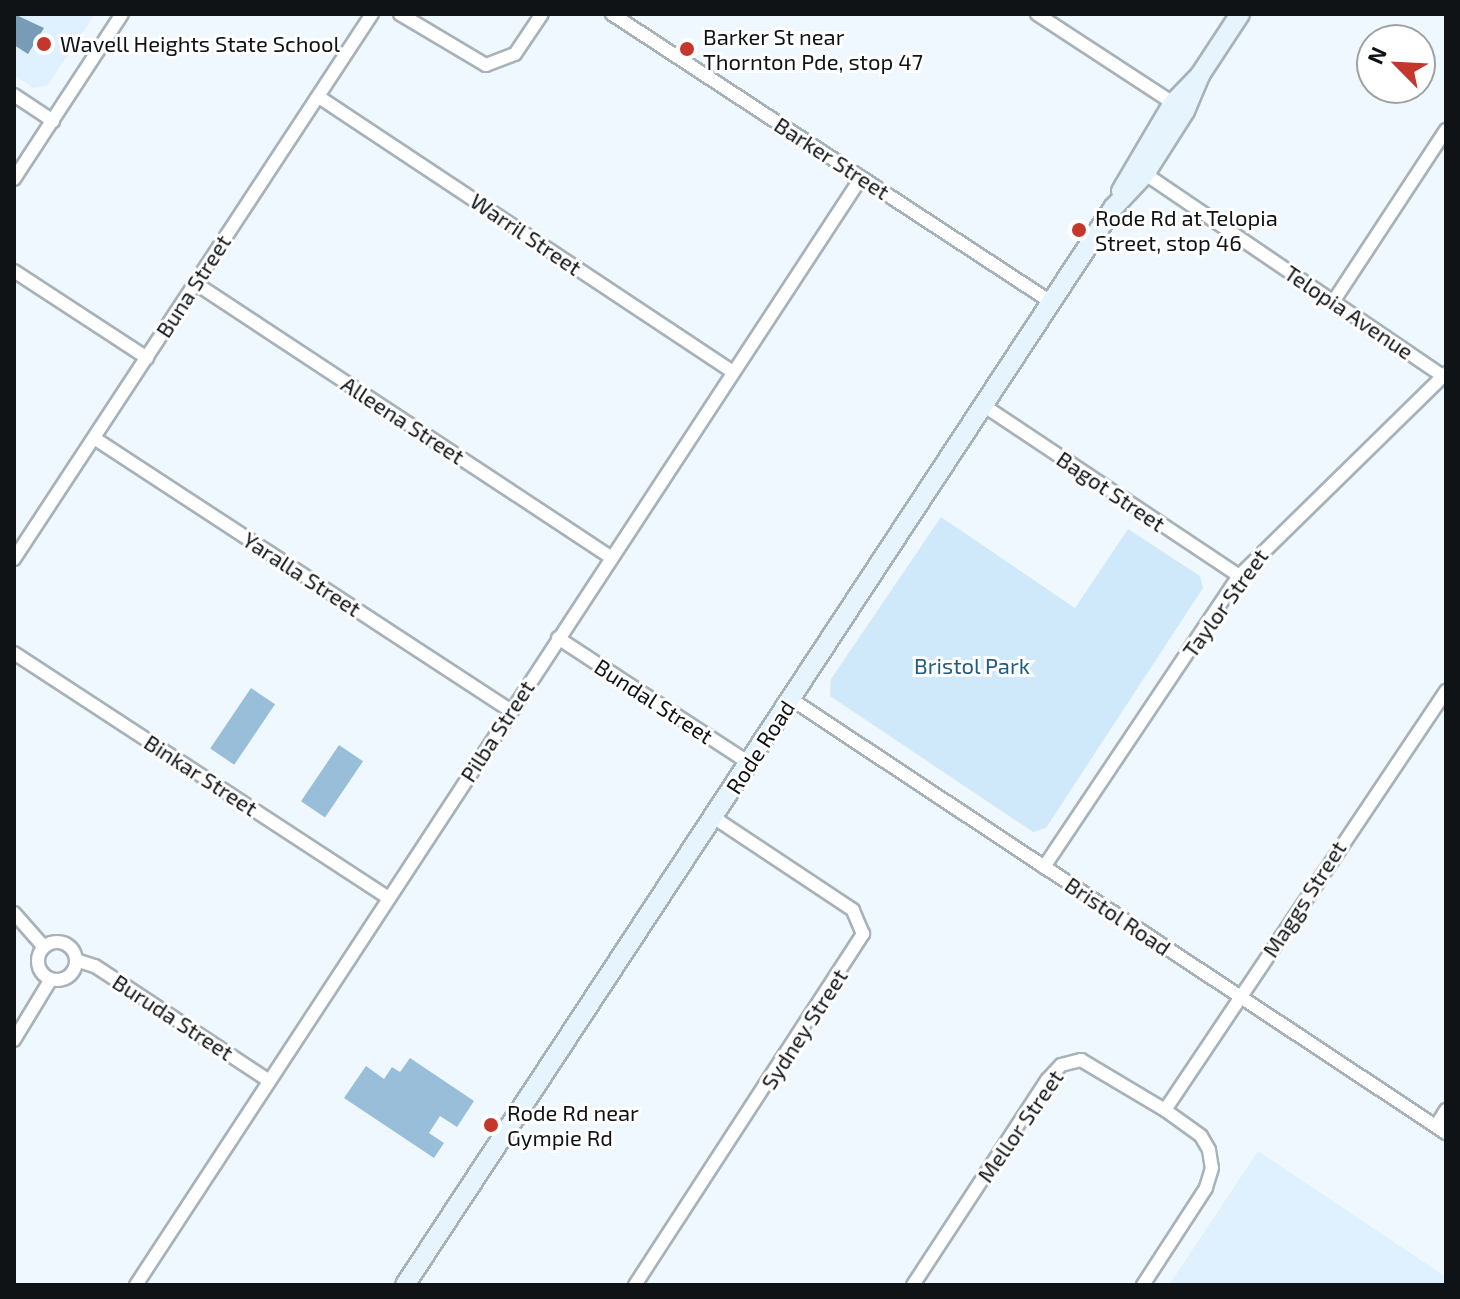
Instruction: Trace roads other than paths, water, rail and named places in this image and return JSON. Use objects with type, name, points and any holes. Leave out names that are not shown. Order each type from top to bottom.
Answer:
[{"type":"main road","name":"Rode Road","points":[[405,1285],[1240,14]]},
{"type":"street","points":[[14,179],[122,14]]},
{"type":"street","name":"Buna Street","points":[[14,559],[372,14]]},
{"type":"street","points":[[400,14],[486,65],[515,54],[542,14]]},
{"type":"street","name":"Barker Street","points":[[612,14],[1051,302]]},
{"type":"street","points":[[1037,14],[1179,107]]},
{"type":"street","points":[[14,95],[53,121]]},
{"type":"street","name":"Warril Street","points":[[319,97],[732,371]]},
{"type":"street","points":[[1333,302],[1446,130]]},
{"type":"street","name":"Telopia Avenue","points":[[1138,170],[1445,375]]},
{"type":"street","name":"Pilba Street","points":[[136,1285],[861,178]]},
{"type":"street","points":[[14,271],[147,358]]},
{"type":"street","name":"Alleena Street","points":[[195,283],[611,557]]},
{"type":"street","name":"Taylor Street","points":[[1044,867],[1239,576],[1445,375]]},
{"type":"street","name":"Bagot Street","points":[[983,405],[1239,576]]},
{"type":"street","name":"Yaralla Street","points":[[94,438],[510,710]]},
{"type":"street","name":"Bundal Street","points":[[558,638],[749,763]]},
{"type":"street","name":"Binkar Street","points":[[14,653],[389,898]]},
{"type":"street","name":"Maggs Street","points":[[1165,1110],[1446,691]]},
{"type":"street","name":"Bristol Road","points":[[791,699],[1441,1130]]},
{"type":"street","name":"Sydney Street","points":[[635,1285],[863,934],[853,910],[713,817]]},
{"type":"street","points":[[14,913],[44,947]]},
{"type":"street","points":[[14,1040],[51,979],[69,975],[76,960],[71,948],[61,942],[44,947]]},
{"type":"street","points":[[44,947],[39,965],[51,979]]},
{"type":"street","name":"Buruda Street","points":[[76,960],[95,966],[268,1080]]},
{"type":"street","name":"Mellor Street","points":[[913,1285],[1061,1065],[1092,1063],[1165,1110]]},
{"type":"street","points":[[1143,1285],[1201,1197],[1212,1168],[1201,1136],[1165,1110]]},
{"type":"street","points":[[1441,1130],[1446,1110]]},
{"type":"place","name":"Wavell Heights State School","points":[[44,44]]},
{"type":"place","name":"Barker St near Thornton Pde, stop 47","points":[[687,49]]},
{"type":"place","name":"Rode Rd at Telopia Street, stop 46","points":[[1079,230]]},
{"type":"place","name":"Rode Rd near Gympie Rd","points":[[491,1125]]},
{"type":"park label","name":"Bristol Park","points":[[972,666]]}]
